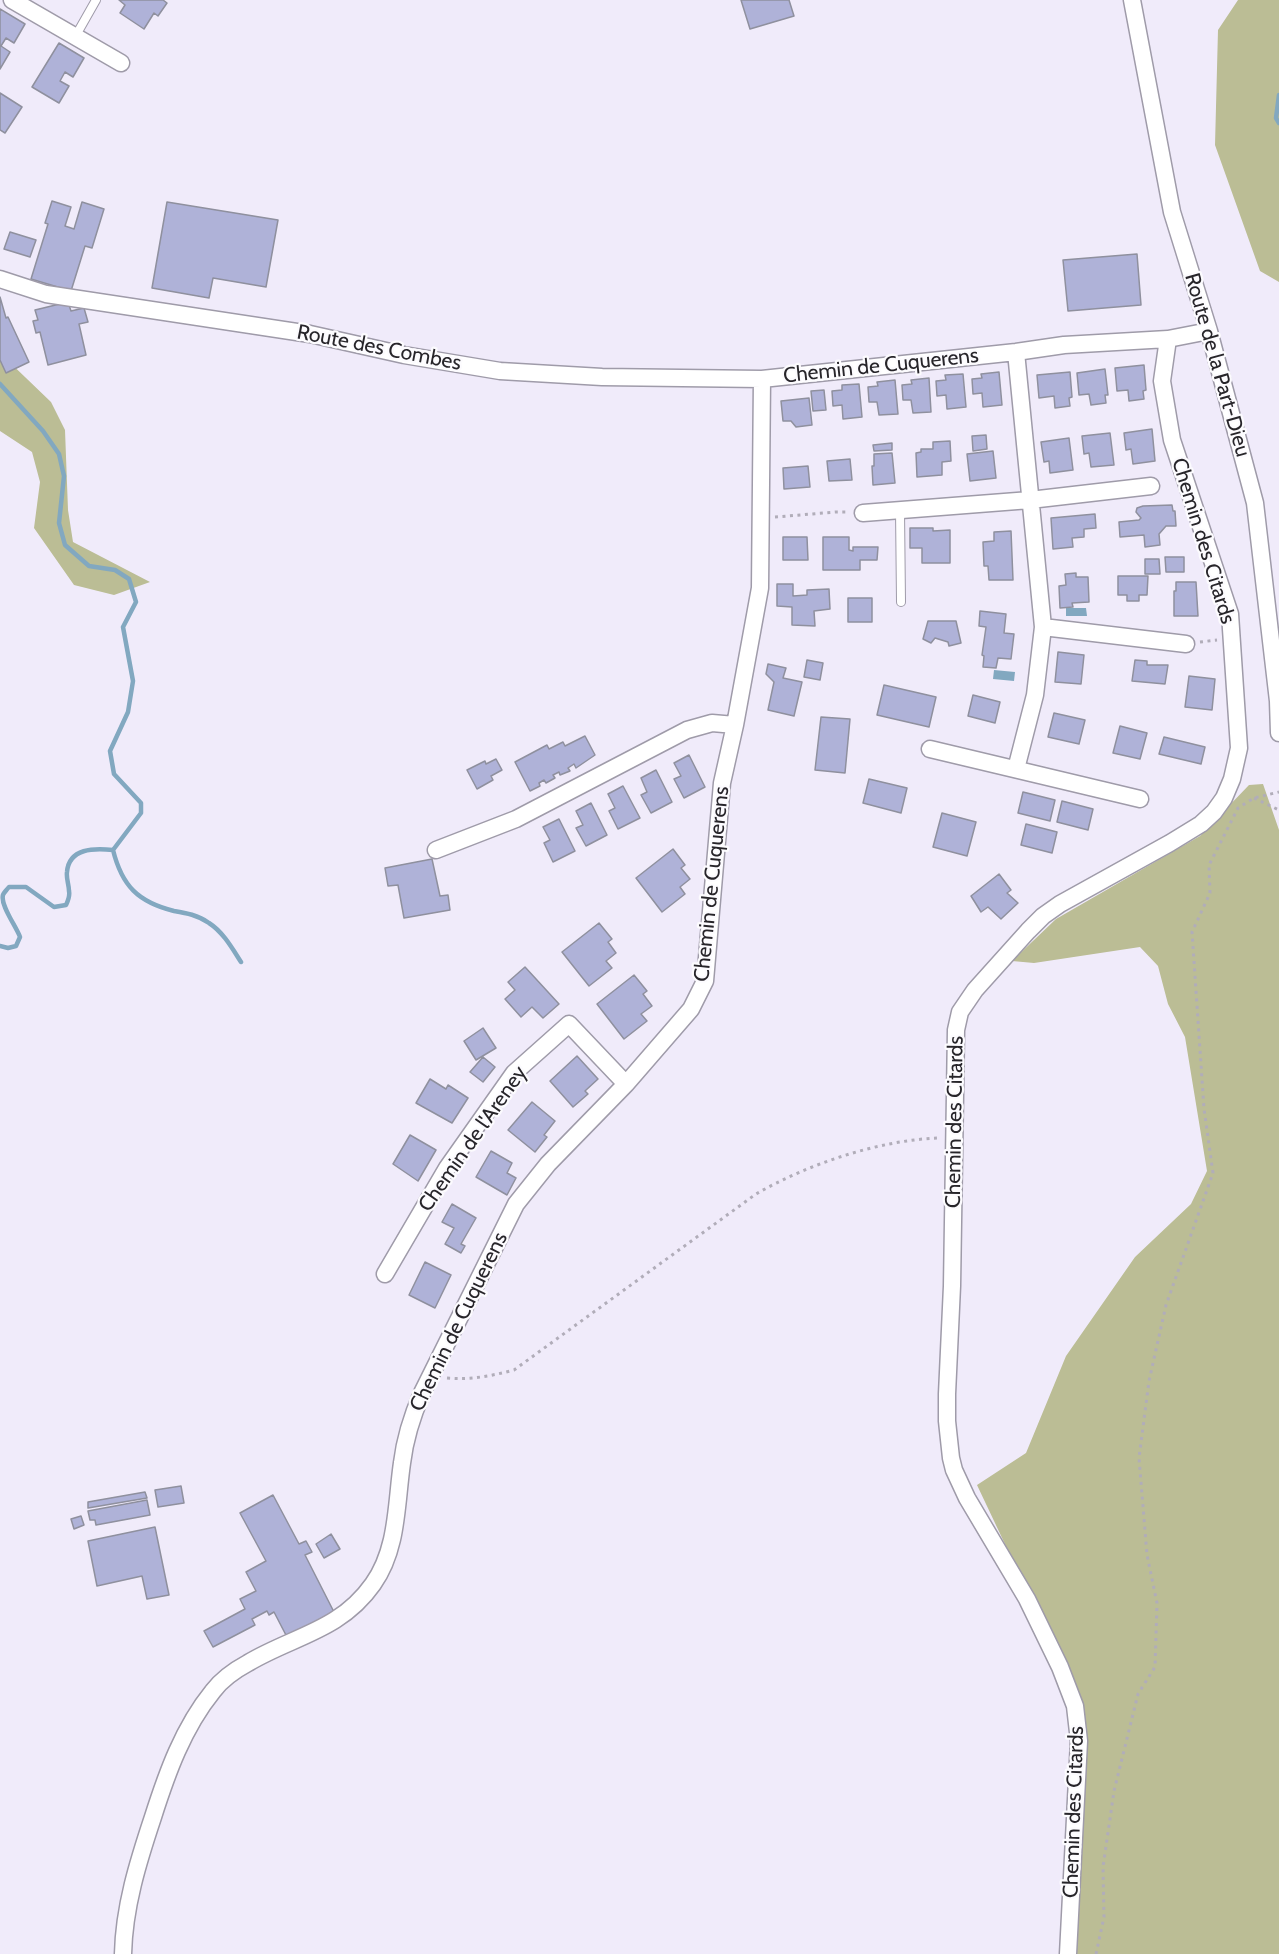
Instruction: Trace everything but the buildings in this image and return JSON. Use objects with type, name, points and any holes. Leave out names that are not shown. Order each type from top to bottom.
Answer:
[{"type":"street","points":[[12,0],[121,63]]},
{"type":"street","name":"Route de la Part-Dieu","points":[[1132,0],[1172,212],[1209,331],[1255,503],[1278,701],[1279,733]]},
{"type":"street","name":"Route des Combes","points":[[0,279],[46,294],[310,334],[404,355],[500,371],[602,378],[762,379]]},
{"type":"street","points":[[1168,339],[1209,331]]},
{"type":"street","name":"Chemin de Cuquerens","points":[[123,1954],[129,1898],[135,1872],[160,1793],[183,1738],[203,1705],[224,1680],[262,1655],[336,1620],[350,1610],[372,1586],[387,1559],[392,1542],[402,1461],[410,1423],[516,1204],[548,1164],[626,1083],[691,1009],[705,981],[722,783],[760,588],[762,379],[1064,345],[1168,339]]},
{"type":"street","name":"Chemin des Citards","points":[[1068,1954],[1079,1741],[1075,1706],[1060,1667],[1032,1608],[967,1498],[951,1458],[947,1395],[952,1286],[956,1030],[960,1012],[975,990],[1043,916],[1060,904],[1201,824],[1224,798],[1232,779],[1239,748],[1230,614],[1172,440],[1162,381],[1168,339]]},
{"type":"street","points":[[1016,352],[1043,627],[1035,695],[1016,769]]},
{"type":"street","points":[[863,513],[1030,500],[1151,486]]},
{"type":"street","points":[[1043,627],[1186,644]]},
{"type":"street","points":[[436,850],[516,819],[687,730],[712,723],[735,725]]},
{"type":"street","points":[[930,749],[1140,800]]},
{"type":"street","name":"Chemin de l'Areney","points":[[385,1274],[447,1168],[514,1073],[569,1024],[626,1083]]},
{"type":"lane","points":[[75,37],[96,0]]},
{"type":"lane","points":[[900,510],[902,602]]},
{"type":"path","points":[[760,518],[836,512],[863,513]]},
{"type":"path","points":[[1186,644],[1232,638]]},
{"type":"path","points":[[1096,1954],[1104,1917],[1103,1867],[1114,1791],[1138,1694],[1155,1667],[1157,1603],[1147,1555],[1139,1458],[1149,1381],[1166,1305],[1213,1173],[1204,1109],[1192,932],[1210,893],[1209,865],[1238,808],[1254,798],[1279,792]]},
{"type":"path","points":[[1254,798],[1279,810]]},
{"type":"path","points":[[431,1377],[464,1379],[514,1370],[756,1194],[785,1177],[841,1156],[902,1142],[939,1137],[955,1143]]},
{"type":"green space","points":[[1238,0],[1279,0],[1279,282],[1260,271],[1215,145],[1218,30]]},
{"type":"green space","points":[[0,353],[51,402],[65,430],[68,510],[73,542],[150,582],[114,595],[74,585],[34,528],[40,482],[32,452],[0,431]]},
{"type":"green space","points":[[1263,784],[1279,830],[1279,1954],[1074,1954],[1074,1690],[977,1485],[1026,1453],[1066,1356],[1135,1257],[1191,1204],[1207,1171],[1185,1037],[1168,1004],[1158,966],[1140,947],[1034,963],[1012,961],[1056,919],[1200,836],[1249,785]]},
{"type":"water","points":[[1066,608],[1086,608],[1087,616],[1066,616]]},
{"type":"water","points":[[994,670],[1015,672],[1014,681],[993,679]]},
{"type":"waterway","points":[[1279,95],[1276,118],[1279,123]]},
{"type":"waterway","points":[[0,384],[43,431],[59,454],[64,476],[59,523],[65,545],[89,566],[115,570],[129,579],[136,602],[123,627],[133,681],[128,712],[110,751],[114,774],[141,803],[141,813],[113,850],[121,873],[133,891],[151,903],[205,920],[223,936],[241,962]]},
{"type":"waterway","points":[[0,946],[8,948],[16,946],[20,937],[3,899],[3,894],[9,887],[26,887],[54,907],[66,905],[69,895],[67,872],[72,858],[84,851],[113,850]]}]
